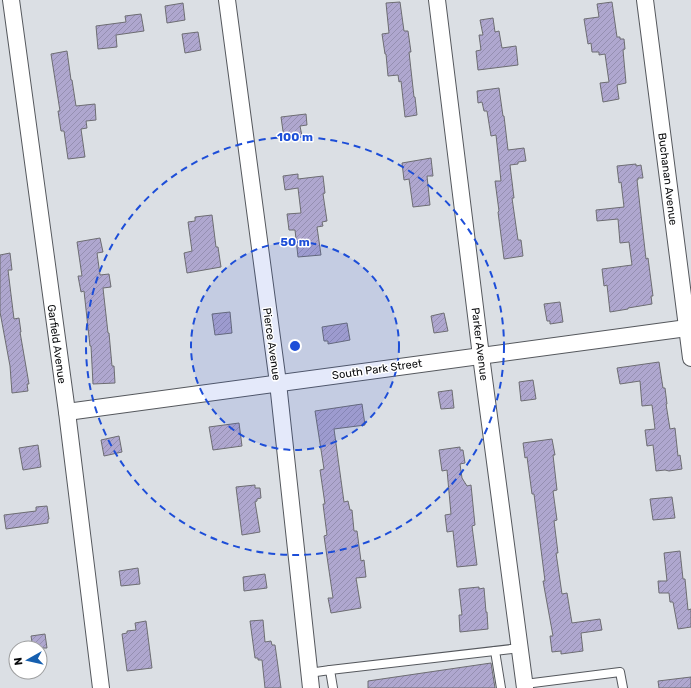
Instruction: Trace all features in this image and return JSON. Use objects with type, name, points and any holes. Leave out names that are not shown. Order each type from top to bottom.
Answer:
[{"type":"street","name":"Garfield Avenue","points":[[11,0],[67,412],[102,688]]},
{"type":"street","name":"Pierce Avenue","points":[[227,0],[278,383],[310,681]]},
{"type":"street","name":"Parker Avenue","points":[[437,0],[481,356],[525,686]]},
{"type":"street","name":"Buchanan Avenue","points":[[646,0],[691,358]]},
{"type":"street","name":"South Park Street","points":[[67,412],[687,328]]},
{"type":"lane","points":[[310,681],[330,670],[520,648]]},
{"type":"lane","points":[[495,651],[501,688]]},
{"type":"lane","points":[[330,670],[333,688]]},
{"type":"lane","points":[[525,686],[620,672],[623,688]]},
{"type":"building","points":[[400,2],[404,31],[408,31],[411,52],[409,52],[417,115],[405,117],[401,81],[399,82],[398,75],[388,76],[382,34],[389,33],[386,3]]},
{"type":"building","points":[[612,2],[617,37],[624,39],[625,49],[623,50],[626,83],[617,85],[619,99],[603,102],[600,83],[609,82],[605,54],[599,55],[599,52],[592,52],[591,43],[588,44],[584,19],[599,17],[597,4]]},
{"type":"building","points":[[183,3],[185,20],[167,23],[165,6]]},
{"type":"building","points":[[141,14],[144,31],[116,35],[117,47],[98,49],[96,26],[126,22],[125,16]]},
{"type":"building","points":[[493,18],[495,32],[499,31],[502,48],[516,46],[518,65],[478,70],[476,51],[481,50],[479,35],[483,35],[480,20]]},
{"type":"building","points":[[198,32],[201,50],[185,53],[182,34]]},
{"type":"building","points":[[67,51],[76,106],[95,104],[96,120],[86,121],[87,128],[81,129],[85,157],[68,159],[64,131],[61,131],[58,111],[60,111],[51,54]]},
{"type":"building","points":[[499,88],[508,150],[524,148],[526,161],[510,165],[514,198],[512,198],[518,240],[521,240],[523,256],[504,259],[495,181],[501,181],[496,135],[491,136],[487,111],[484,111],[482,102],[478,103],[477,91]]},
{"type":"building","points":[[306,114],[307,125],[300,126],[302,136],[284,138],[281,117]]},
{"type":"building","points":[[431,158],[433,176],[427,176],[430,205],[413,207],[409,179],[404,180],[402,163]]},
{"type":"building","points":[[636,164],[636,166],[641,165],[643,178],[638,178],[637,180],[646,259],[648,258],[653,296],[651,296],[652,304],[610,312],[607,285],[604,286],[602,269],[632,265],[629,242],[620,243],[618,219],[597,221],[596,210],[624,207],[621,182],[619,183],[617,166]]},
{"type":"building","points":[[298,174],[298,179],[323,176],[325,193],[323,194],[327,221],[322,222],[323,226],[317,227],[321,255],[298,257],[295,230],[289,230],[287,214],[301,213],[298,188],[285,190],[283,176]]},
{"type":"building","points":[[212,215],[216,247],[218,247],[221,267],[187,273],[184,253],[192,251],[188,222],[195,221],[195,217]]},
{"type":"building","points":[[100,238],[103,252],[97,253],[100,275],[109,274],[111,287],[103,288],[115,383],[93,384],[91,346],[84,291],[81,292],[78,276],[82,276],[77,242]]},
{"type":"building","points":[[10,253],[12,270],[8,270],[14,319],[19,318],[29,384],[27,384],[28,391],[12,393],[10,366],[0,312],[0,255]]},
{"type":"building","points":[[560,302],[563,322],[550,324],[550,321],[547,321],[544,304]]},
{"type":"building","points":[[230,312],[232,333],[215,335],[212,314]]},
{"type":"building","points":[[444,313],[448,331],[434,333],[431,316]]},
{"type":"building","points":[[347,323],[350,340],[328,344],[328,341],[324,341],[322,327]]},
{"type":"building","points":[[659,362],[663,388],[665,388],[670,429],[675,428],[678,456],[680,455],[682,469],[669,471],[656,471],[653,445],[647,446],[645,430],[655,429],[652,405],[642,406],[640,381],[620,384],[617,368]]},
{"type":"building","points":[[533,380],[536,399],[521,401],[519,382]]},
{"type":"building","points":[[452,390],[454,408],[441,409],[438,392]]},
{"type":"building","points":[[362,404],[365,425],[334,429],[344,502],[348,501],[350,510],[352,510],[354,531],[357,531],[361,561],[364,560],[366,577],[356,578],[361,608],[331,613],[328,598],[333,598],[324,536],[327,535],[323,504],[325,504],[320,470],[324,469],[315,411]]},
{"type":"building","points":[[239,423],[242,446],[213,450],[209,427]]},
{"type":"building","points":[[119,436],[122,452],[104,456],[101,440]]},
{"type":"building","points":[[552,439],[555,455],[553,455],[557,490],[553,491],[557,520],[554,521],[558,553],[556,553],[562,594],[567,593],[572,623],[600,619],[602,630],[581,633],[583,651],[561,654],[561,651],[552,652],[550,636],[553,636],[543,581],[545,581],[534,494],[532,494],[527,457],[525,458],[523,443]]},
{"type":"building","points":[[38,445],[41,467],[23,470],[19,448]]},
{"type":"building","points":[[460,447],[460,450],[463,450],[465,463],[460,464],[462,478],[467,486],[471,485],[475,525],[472,526],[477,565],[457,567],[453,531],[447,532],[445,515],[451,514],[447,470],[442,471],[439,450]]},
{"type":"building","points":[[255,485],[255,488],[260,488],[261,498],[257,499],[255,502],[260,532],[242,535],[236,487]]},
{"type":"building","points":[[672,497],[675,518],[653,520],[650,499]]},
{"type":"building","points":[[47,506],[49,519],[48,523],[6,529],[4,515],[36,511],[36,507]]},
{"type":"building","points":[[680,551],[688,610],[691,609],[691,627],[678,629],[673,602],[670,602],[669,593],[659,593],[658,581],[667,581],[664,553]]},
{"type":"building","points":[[138,568],[140,584],[121,586],[119,571]]},
{"type":"building","points":[[265,574],[267,588],[244,591],[243,577]]},
{"type":"building","points":[[479,587],[479,589],[484,588],[488,629],[460,632],[459,615],[462,615],[459,589]]},
{"type":"building","points":[[263,620],[265,642],[271,641],[272,645],[275,645],[281,688],[265,688],[262,660],[255,658],[250,621]]},
{"type":"building","points":[[146,621],[152,668],[127,671],[122,634],[127,633],[127,631],[136,630],[135,623]]},
{"type":"building","points":[[45,634],[46,640],[32,640],[31,636]]},
{"type":"building","points":[[491,663],[495,688],[368,688],[368,681]]},
{"type":"building","points":[[691,677],[691,688],[659,688],[658,681]]}]
